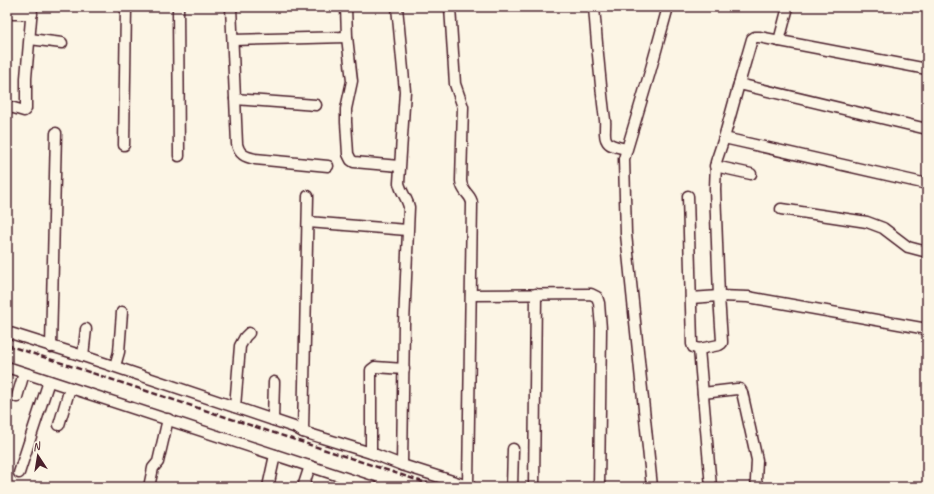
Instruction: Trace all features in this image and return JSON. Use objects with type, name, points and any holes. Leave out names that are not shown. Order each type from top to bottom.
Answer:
[{"type":"street","points":[[124,145],[126,7]]},
{"type":"street","points":[[178,7],[179,156]]},
{"type":"street","points":[[231,7],[238,149],[243,155],[255,159],[328,166]]},
{"type":"street","points":[[346,7],[347,36],[352,81],[346,109],[349,157],[354,162],[358,163],[399,166]]},
{"type":"street","points":[[398,7],[405,90],[399,166],[400,189],[408,202],[409,208],[407,230],[402,465]]},
{"type":"street","points":[[7,332],[115,366],[294,427],[302,432],[371,453],[469,487],[472,199],[465,193],[461,185],[463,107],[455,84],[450,7]]},
{"type":"street","points":[[594,7],[605,137],[607,142],[610,144],[626,149]]},
{"type":"street","points":[[652,487],[626,234],[624,164],[626,149],[668,7]]},
{"type":"street","points":[[779,41],[788,7]]},
{"type":"street","points":[[7,106],[24,111],[26,109],[26,78],[32,11],[13,14]]},
{"type":"street","points":[[233,40],[347,36]]},
{"type":"street","points":[[688,196],[692,344],[693,347],[699,349],[722,343],[715,166],[752,39],[759,37],[927,69]]},
{"type":"street","points":[[30,39],[62,43]]},
{"type":"street","points":[[738,84],[927,128]]},
{"type":"street","points":[[235,99],[316,105]]},
{"type":"street","points":[[51,346],[56,133]]},
{"type":"street","points":[[724,138],[927,184]]},
{"type":"street","points":[[715,166],[751,174]]},
{"type":"street","points":[[302,432],[308,196]]},
{"type":"street","points":[[781,209],[867,222],[883,228],[908,247],[927,252]]},
{"type":"street","points":[[308,222],[407,230]]},
{"type":"street","points":[[534,487],[536,294]]},
{"type":"street","points":[[471,295],[591,294],[596,296],[598,299],[601,329],[599,487]]},
{"type":"street","points":[[691,298],[719,296],[748,297],[927,329]]},
{"type":"street","points":[[115,366],[119,352],[122,312]]},
{"type":"street","points":[[83,356],[86,329]]},
{"type":"street","points":[[235,407],[240,346],[249,333]]},
{"type":"street","points":[[699,349],[711,487]]},
{"type":"street","points":[[7,367],[310,466],[363,485]]},
{"type":"street","points":[[371,453],[371,370],[375,367],[404,369]]},
{"type":"street","points":[[17,397],[24,373]]},
{"type":"street","points":[[19,474],[49,381]]},
{"type":"street","points":[[273,420],[274,382]]},
{"type":"street","points":[[59,425],[70,388]]},
{"type":"street","points":[[703,393],[737,389],[740,389],[742,392],[757,460],[756,480],[758,487]]},
{"type":"street","points":[[149,487],[153,468],[158,462],[168,419]]},
{"type":"street","points":[[512,487],[513,449]]},
{"type":"street","points":[[268,487],[275,455]]},
{"type":"street","points":[[303,487],[310,466]]},
{"type":"railway","points":[[7,345],[438,487]]}]
